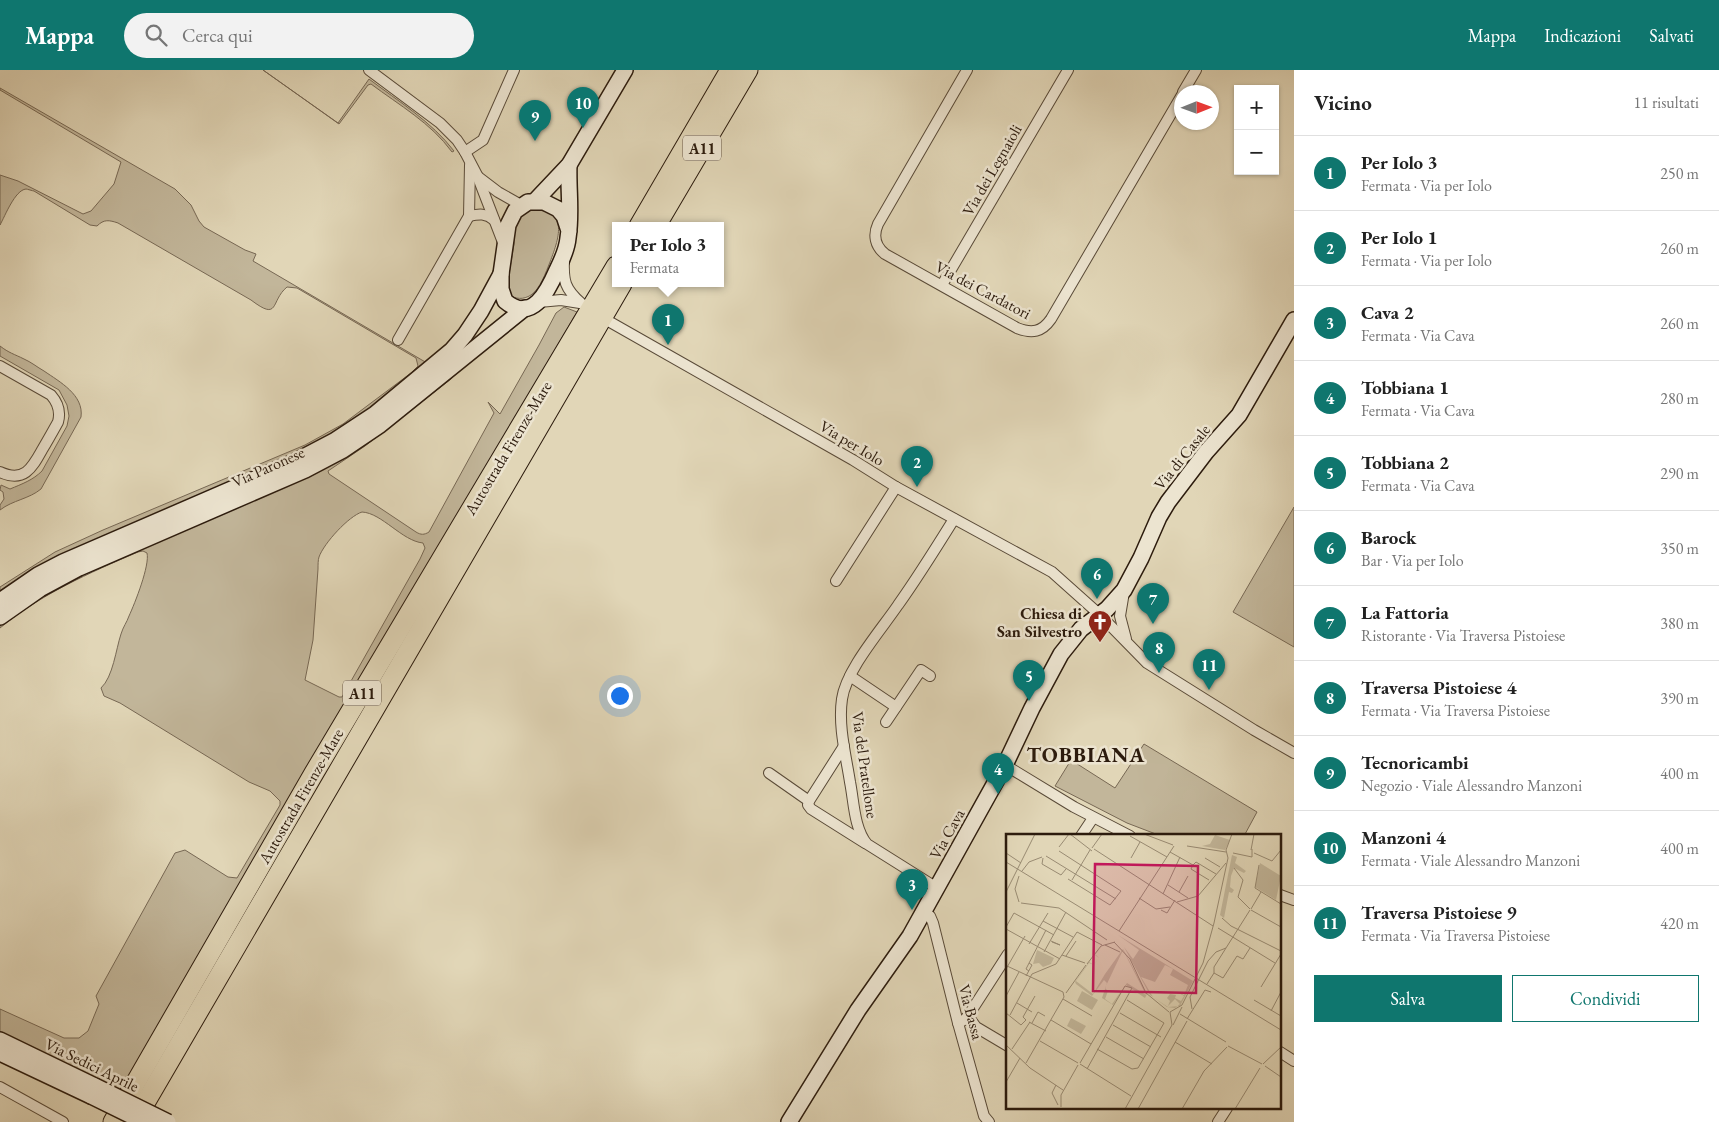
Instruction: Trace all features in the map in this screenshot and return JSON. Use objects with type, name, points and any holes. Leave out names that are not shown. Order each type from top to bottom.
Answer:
[{"type":"highway","name":"A11","points":[[641,222],[730,70]]},
{"type":"highway","name":"A11","points":[[658,222],[748,70]]},
{"type":"highway","name":"Autostrada Firenze-Mare","points":[[114,1122],[314,773],[612,273]]},
{"type":"highway","name":"Autostrada Firenze-Mare","points":[[134,1122],[620,287]]},
{"type":"street","points":[[369,70],[440,123],[457,140],[477,175],[506,248]]},
{"type":"street","points":[[467,155],[483,140],[514,70]]},
{"type":"street","points":[[525,308],[517,308],[506,301],[501,289],[506,234],[510,217],[569,165],[625,70]]},
{"type":"street","name":"Via dei Cardatori","points":[[967,70],[875,230],[875,237],[880,250],[1022,330],[1034,332],[1046,326],[1174,108]]},
{"type":"street","name":"Via dei Legnaioli","points":[[942,285],[1068,70]]},
{"type":"street","name":"Via dei Cardatori","points":[[1187,85],[1196,70]]},
{"type":"street","points":[[398,340],[469,216],[470,166],[467,155]]},
{"type":"street","points":[[539,302],[561,300],[581,303],[568,289],[564,277],[570,214],[568,194],[569,165]]},
{"type":"street","points":[[477,175],[498,192],[528,203],[544,202],[558,209],[564,216],[569,231]]},
{"type":"street","points":[[469,216],[481,214],[490,216],[494,220]]},
{"type":"street","points":[[539,302],[552,283],[565,254]]},
{"type":"street","name":"Via Paronese","points":[[0,601],[38,575],[63,562],[294,462],[334,441],[374,414],[452,350],[482,311],[501,274]]},
{"type":"street","name":"Via Paronese","points":[[0,617],[40,589],[79,568],[305,470],[337,454],[380,425],[525,308],[532,307],[539,302]]},
{"type":"street","name":"Via di Casale","points":[[1099,614],[1107,609],[1124,590],[1168,502],[1206,452],[1239,415],[1294,320]]},
{"type":"street","name":"Via per Iolo","points":[[610,322],[853,460],[896,487],[1052,572],[1099,614],[1147,663],[1254,730],[1294,752]]},
{"type":"street","points":[[0,366],[51,395],[58,406],[58,422],[28,472],[9,476],[0,472]]},
{"type":"street","points":[[836,580],[896,487]]},
{"type":"street","name":"Via del Pratellone","points":[[867,844],[859,831],[844,746],[841,710],[842,697],[854,668],[924,568],[954,519]]},
{"type":"street","points":[[1124,590],[1120,616],[1127,642]]},
{"type":"street","name":"Via Cava","points":[[790,1122],[858,1010],[910,936],[1005,765],[1060,654],[1076,634],[1099,614]]},
{"type":"street","points":[[886,722],[921,670],[930,676]]},
{"type":"street","points":[[850,676],[896,706]]},
{"type":"street","points":[[844,746],[809,801],[810,809],[937,888]]},
{"type":"street","points":[[1005,765],[1093,818],[1126,834]]},
{"type":"street","points":[[769,773],[809,801]]},
{"type":"street","points":[[1083,834],[1093,818]]},
{"type":"street","points":[[1282,896],[1294,900]]},
{"type":"street","name":"Via Bassa","points":[[923,912],[930,916],[933,923],[984,1116],[989,1122]]},
{"type":"street","points":[[958,1023],[968,1016],[1006,957]]},
{"type":"street","points":[[968,1016],[976,1027],[1006,1045]]},
{"type":"street","name":"Via Sedici Aprile","points":[[0,1040],[93,1091],[144,1122]]},
{"type":"street","name":"Via Sedici Aprile","points":[[0,1053],[168,1122]]},
{"type":"street","points":[[1282,1053],[1294,1061]]},
{"type":"street","points":[[0,1087],[63,1122]]},
{"type":"street","points":[[1218,1122],[1226,1110]]},
{"type":"shaded area","points":[[263,70],[338,123],[369,79],[425,121],[454,151],[452,152],[425,123],[371,84],[368,85],[339,124]]},
{"type":"shaded area","points":[[0,88],[175,189],[191,205],[204,227],[245,250],[256,254],[253,261],[427,363],[359,416],[313,446],[0,593],[0,587],[55,552],[305,445],[343,424],[418,366],[416,358],[297,288],[287,287],[274,307],[266,309],[118,223],[107,221],[97,226],[90,225],[34,191],[26,189],[18,194],[0,225],[0,175],[18,181],[83,214],[91,211],[114,184],[121,162],[0,90]]},
{"type":"shaded area","points":[[529,210],[551,214],[556,219],[558,226],[557,243],[540,285],[531,295],[525,298],[517,298],[509,295],[507,286],[514,244],[514,230],[521,215]]},
{"type":"shaded area","points":[[564,307],[577,312],[122,1091],[0,1033],[0,1009],[64,1038],[79,1038],[88,1031],[99,1004],[96,996],[175,853],[185,850],[228,877],[237,878],[280,805],[280,801],[270,791],[249,782],[120,703],[104,696],[101,688],[111,670],[122,631],[141,584],[147,553],[143,551],[138,552],[84,576],[32,605],[0,628],[0,625],[36,598],[449,376],[452,377],[451,379],[365,446],[328,471],[329,474],[419,534],[426,534],[429,532],[494,413],[488,402],[500,414],[556,313]],"holes":[[[362,512],[370,514],[407,537],[423,543],[425,548],[342,697],[339,697],[305,680],[313,640],[318,560],[331,538],[344,524]]]},
{"type":"shaded area","points":[[0,346],[32,363],[70,390],[79,402],[81,417],[41,489],[0,510],[0,505],[4,499],[3,492],[0,490],[1,485],[10,489],[31,479],[42,471],[67,426],[69,416],[67,405],[59,390],[0,356]]},
{"type":"shaded area","points":[[1294,507],[1294,647],[1233,612]]},
{"type":"shaded area","points":[[1144,744],[1257,812],[1245,834],[1156,834],[1127,823],[1055,786],[1071,760],[1115,788]]},
{"type":"place","name":"Manzoni 4","points":[[583,128]]},
{"type":"place","name":"Tecnoricambi","points":[[535,141]]},
{"type":"place","name":"Per Iolo 3","points":[[668,345]]},
{"type":"place","name":"Per Iolo 1","points":[[917,487]]},
{"type":"place","name":"Barock","points":[[1097,599]]},
{"type":"place","name":"La Fattoria","points":[[1153,624]]},
{"type":"place","name":"Chiesa di San Silvestro","points":[[1100,643]]},
{"type":"place","name":"Traversa Pistoiese 4","points":[[1159,673]]},
{"type":"place","name":"Traversa Pistoiese 9","points":[[1209,690]]},
{"type":"place","name":"Tobbiana 2","points":[[1029,701]]},
{"type":"place","name":"Tobbiana 1","points":[[998,794]]},
{"type":"place","name":"Cava 2","points":[[912,910]]},
{"type":"district","name":"TOBBIANA","points":[[1086,754]]}]
